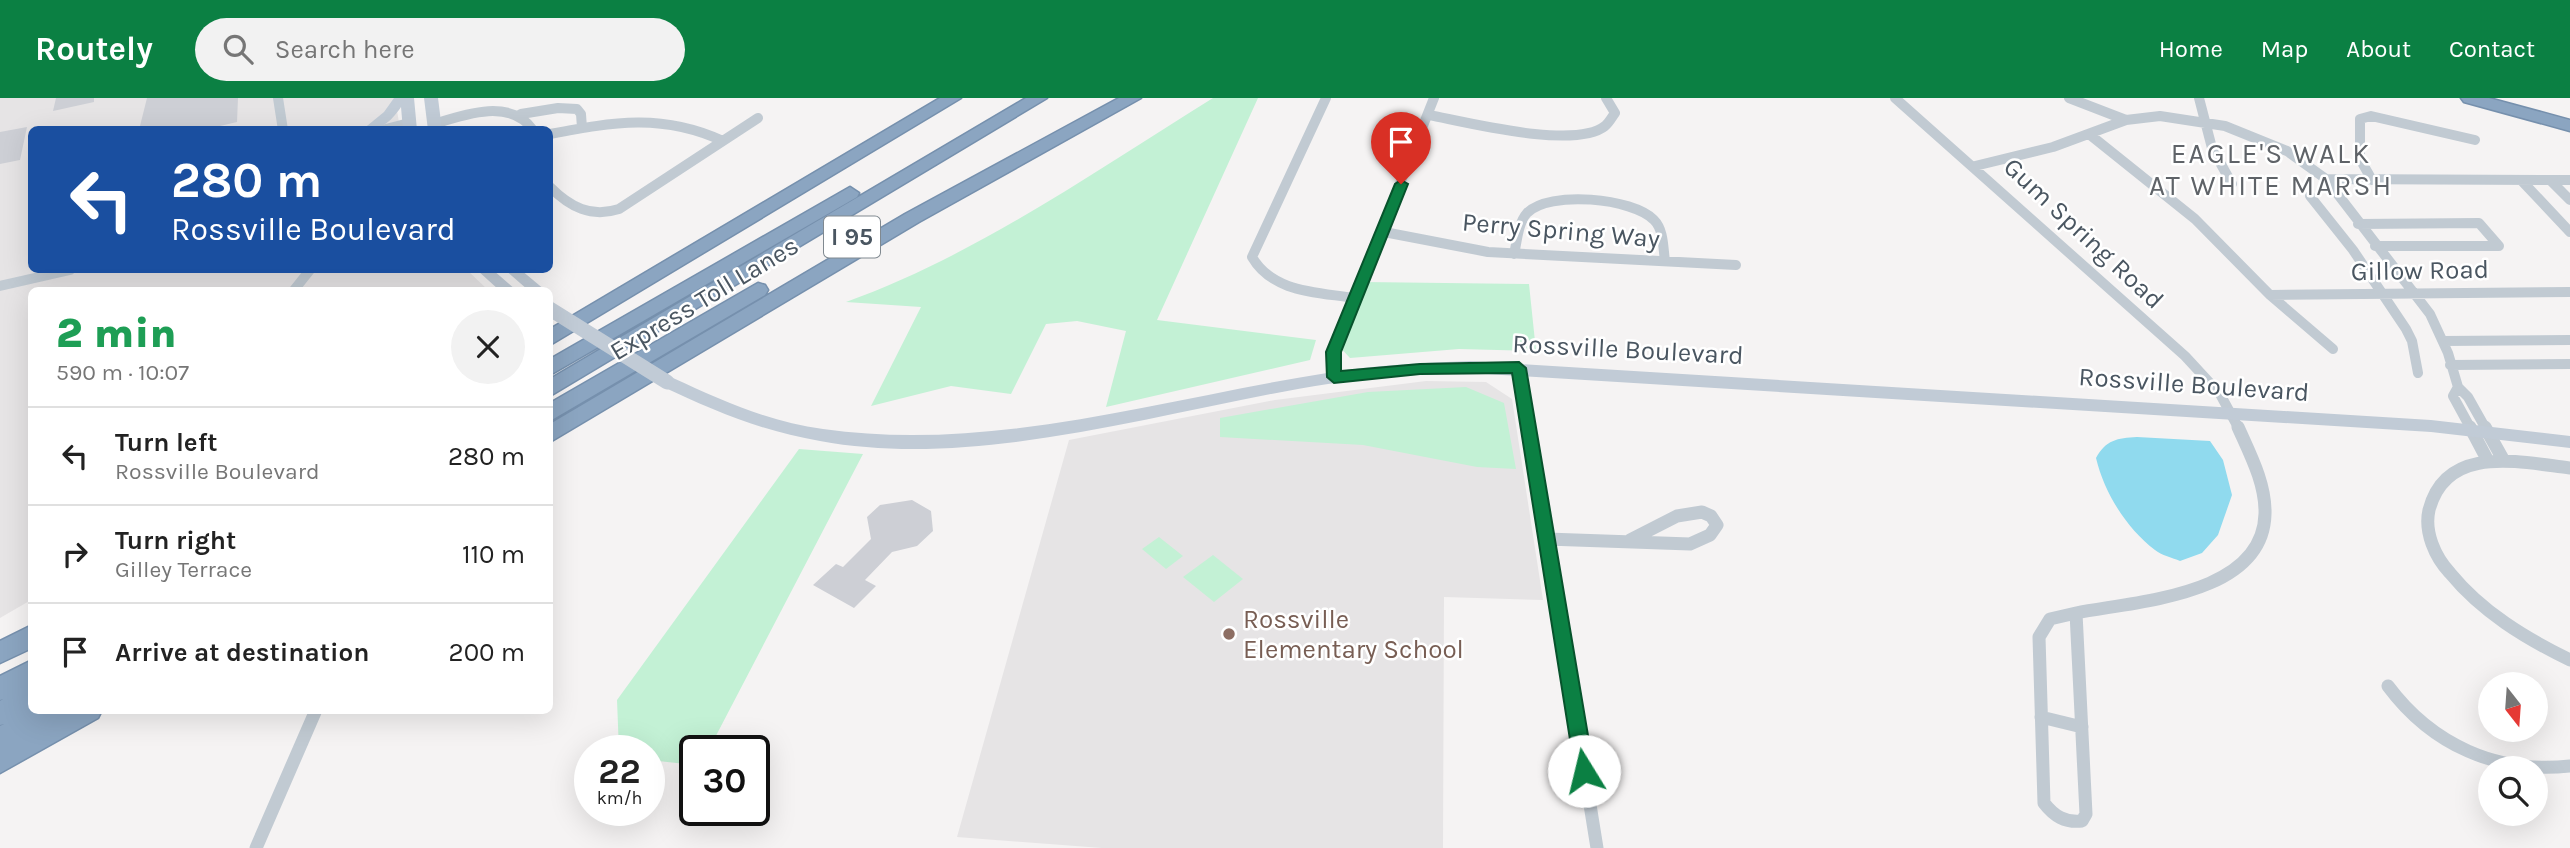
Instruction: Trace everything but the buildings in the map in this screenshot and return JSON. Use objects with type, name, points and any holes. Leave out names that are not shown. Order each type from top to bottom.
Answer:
[{"type":"highway","points":[[553,324],[923,98]]},
{"type":"highway","name":"I 95","points":[[553,336],[952,98]]},
{"type":"highway","name":"Express Toll Lanes","points":[[553,366],[1009,98]]},
{"type":"highway","name":"Express Toll Lanes","points":[[553,387],[1038,98]]},
{"type":"highway","name":"I 95","points":[[553,411],[783,276],[1101,98]]},
{"type":"highway","points":[[553,433],[879,239],[1132,98]]},
{"type":"highway","points":[[879,239],[1146,98]]},
{"type":"highway","points":[[2470,98],[2570,126]]},
{"type":"highway","points":[[2493,98],[2570,120]]},
{"type":"highway","points":[[0,653],[28,637]]},
{"type":"highway","points":[[0,689],[28,673]]},
{"type":"highway","points":[[0,714],[28,697]]},
{"type":"highway","points":[[0,740],[43,714]]},
{"type":"highway","points":[[0,761],[82,714]]},
{"type":"main road","points":[[374,126],[389,115],[401,98]]},
{"type":"main road","points":[[407,98],[421,126]]},
{"type":"main road","points":[[421,126],[431,98]]},
{"type":"main road","points":[[488,273],[504,287]]},
{"type":"main road","points":[[516,273],[533,287]]},
{"type":"main road","name":"Rossville Boulevard","points":[[553,311],[667,382],[728,411],[781,428],[848,439],[923,442],[1011,437],[1334,377],[1420,369],[1519,368],[2479,430],[2570,442]]},
{"type":"street","points":[[278,98],[282,126]]},
{"type":"street","points":[[1326,98],[1252,257],[1264,276],[1276,282],[1354,298]]},
{"type":"street","points":[[1334,377],[1334,352],[1354,298],[1384,232],[1434,98]]},
{"type":"street","points":[[1429,115],[1553,135],[1585,136],[1597,133],[1612,122],[1615,113],[1606,98]]},
{"type":"street","name":"Gum Spring Road","points":[[1895,98],[1975,166],[2221,394],[2265,489],[2265,528],[2251,555],[2227,576],[2203,587],[2076,613]]},
{"type":"street","points":[[2069,98],[2126,120]]},
{"type":"street","points":[[2199,98],[2212,148],[2232,184]]},
{"type":"street","points":[[424,126],[469,108],[500,109],[521,114],[577,108],[582,114],[582,128]]},
{"type":"street","points":[[521,114],[532,126]]},
{"type":"street","points":[[1975,166],[2053,147],[2126,120],[2160,116],[2207,121],[2273,143],[2326,179],[2358,224],[2430,314],[2443,341],[2458,387],[2469,397],[2488,461]]},
{"type":"street","points":[[2372,180],[2358,160],[2360,119],[2371,116],[2476,140]]},
{"type":"street","points":[[553,189],[583,210],[592,214],[607,214],[619,209],[758,118]]},
{"type":"street","points":[[553,133],[644,121],[677,122],[723,141]]},
{"type":"street","points":[[2089,134],[2195,219],[2270,295],[2333,349]]},
{"type":"street","points":[[2326,179],[2570,180]]},
{"type":"street","points":[[2521,180],[2570,232]]},
{"type":"street","points":[[2550,180],[2570,200]]},
{"type":"street","points":[[2310,195],[2384,292],[2412,341],[2418,373]]},
{"type":"street","points":[[1514,254],[1522,222],[1534,208],[1555,201],[1583,201],[1618,203],[1648,214],[1659,229],[1665,261]]},
{"type":"street","points":[[2358,224],[2479,223],[2499,246],[2375,246]]},
{"type":"street","name":"Perry Spring Way","points":[[1384,232],[1514,254],[1736,265]]},
{"type":"street","points":[[0,286],[57,273]]},
{"type":"street","points":[[296,287],[308,273]]},
{"type":"street","name":"Gillow Road","points":[[2270,295],[2570,292]]},
{"type":"street","points":[[2443,341],[2570,340]]},
{"type":"street","points":[[2450,365],[2570,364]]},
{"type":"street","points":[[1519,368],[1597,848]]},
{"type":"street","points":[[2458,387],[2453,396],[2504,461]]},
{"type":"street","points":[[2570,468],[2488,461],[2452,474],[2439,483],[2428,504],[2428,529],[2437,558],[2453,578],[2495,616],[2530,641],[2570,660]]},
{"type":"street","points":[[1547,539],[1690,544],[1716,531],[1717,525],[1711,515],[1689,511],[1630,540]]},
{"type":"street","points":[[2076,613],[2086,814],[2082,821],[2072,822],[2061,820],[2044,803],[2041,630],[2050,619],[2076,613]]},
{"type":"street","points":[[2388,686],[2398,702],[2414,718],[2467,751],[2493,761],[2525,767],[2555,770],[2570,766]]},
{"type":"street","points":[[256,848],[314,714]]},
{"type":"street","points":[[2041,717],[2082,727]]},
{"type":"shaded area","points":[[0,98],[395,98],[400,126],[28,126],[28,273],[470,273],[485,287],[28,287],[28,602],[0,618]]},
{"type":"shaded area","name":"Rossville Elementary School","points":[[1426,381],[1486,382],[1512,399],[1543,600],[1444,597],[1443,848],[1102,848],[957,837],[1069,440],[1275,400]]},
{"type":"green space","points":[[1213,98],[1258,98],[1157,320],[1316,340],[1310,360],[1106,407],[1126,331],[1077,321],[1046,324],[1011,394],[951,386],[871,406],[921,307],[846,302],[895,283],[989,236]]},
{"type":"green space","points":[[1364,282],[1529,284],[1536,351],[1459,349],[1350,358],[1336,343]]},
{"type":"green space","points":[[1466,387],[1504,403],[1516,469],[1477,467],[1363,445],[1220,437],[1220,418],[1368,392]]},
{"type":"green space","points":[[799,449],[863,454],[716,735],[679,735],[679,763],[665,762],[665,735],[618,735],[617,700]]},
{"type":"green space","points":[[1159,537],[1183,556],[1166,569],[1142,549]]},
{"type":"green space","points":[[1213,555],[1243,579],[1214,602],[1183,577]]},
{"type":"water","points":[[2137,437],[2210,441],[2223,460],[2232,495],[2218,535],[2202,553],[2180,561],[2158,552],[2135,531],[2111,496],[2096,458],[2104,447],[2113,441]]},
{"type":"place","name":"Rossville Elementary School","points":[[1229,634]]},
{"type":"district","name":"EAGLE'S WALK AT WHITE MARSH","points":[[2271,169]]},
{"type":"route","points":[[1401,184],[1334,352],[1334,377],[1420,369],[1519,368],[1584,771]]}]
